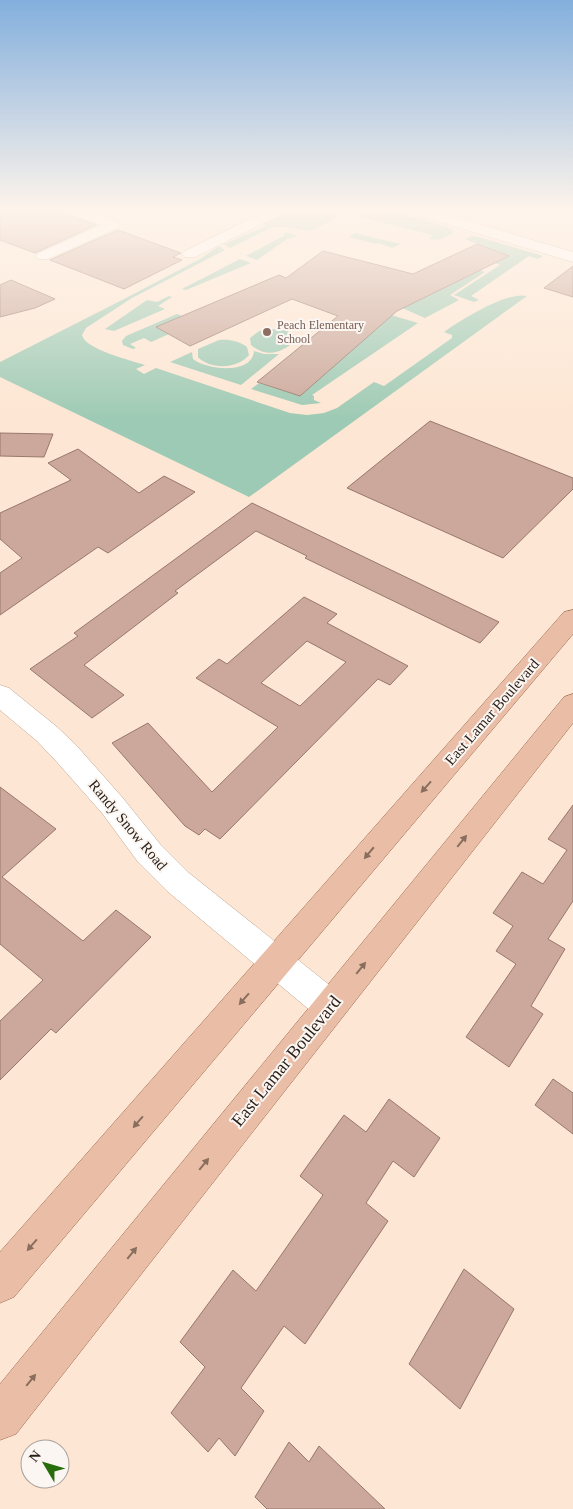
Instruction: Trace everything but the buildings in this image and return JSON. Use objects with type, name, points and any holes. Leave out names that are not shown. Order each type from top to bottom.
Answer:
[{"type":"main road","name":"East Lamar Boulevard","points":[[0,1282],[573,618]]},
{"type":"main road","name":"East Lamar Boulevard","points":[[0,1418],[573,704]]},
{"type":"street","name":"Randy Snow Road","points":[[0,695],[47,734],[66,753],[112,805],[148,853],[178,882],[209,910],[330,1006]]},
{"type":"green space","points":[[163,278],[170,278],[132,298],[86,328],[82,335],[85,340],[109,354],[145,365],[136,369],[144,374],[156,368],[290,413],[307,415],[324,413],[337,408],[374,382],[384,386],[452,338],[452,335],[444,332],[461,321],[496,302],[518,296],[527,296],[249,497],[0,377],[0,362]]},
{"type":"green space","points":[[202,278],[214,278],[186,290],[182,289]]},
{"type":"green space","points":[[463,278],[475,278],[450,295],[459,300],[425,318],[402,308]]},
{"type":"green space","points":[[479,278],[496,278],[471,296],[479,300],[474,302],[454,295]]},
{"type":"green space","points":[[169,296],[172,297],[158,306],[165,309],[114,331],[105,329],[147,300],[157,302]]},
{"type":"green space","points":[[177,314],[182,316],[157,327],[169,334],[151,342],[144,338],[130,344],[136,348],[133,349],[123,345],[122,341],[126,336]]},
{"type":"green space","points":[[391,315],[418,323],[312,395],[314,400],[321,403],[302,405],[251,389],[259,383],[300,396]]},
{"type":"green space","points":[[273,329],[290,332],[297,340],[280,351],[269,353],[263,352],[251,345],[250,338],[259,331]]},
{"type":"green space","points":[[219,340],[241,343],[247,347],[249,355],[238,363],[224,366],[209,364],[198,357],[198,349]]},
{"type":"green space","points":[[254,351],[264,354],[279,354],[241,385],[170,362],[192,352],[193,359],[208,366],[218,368],[238,367],[246,364],[251,359]]},
{"type":"place","name":"Peach Elementary School","points":[[267,332]]}]
